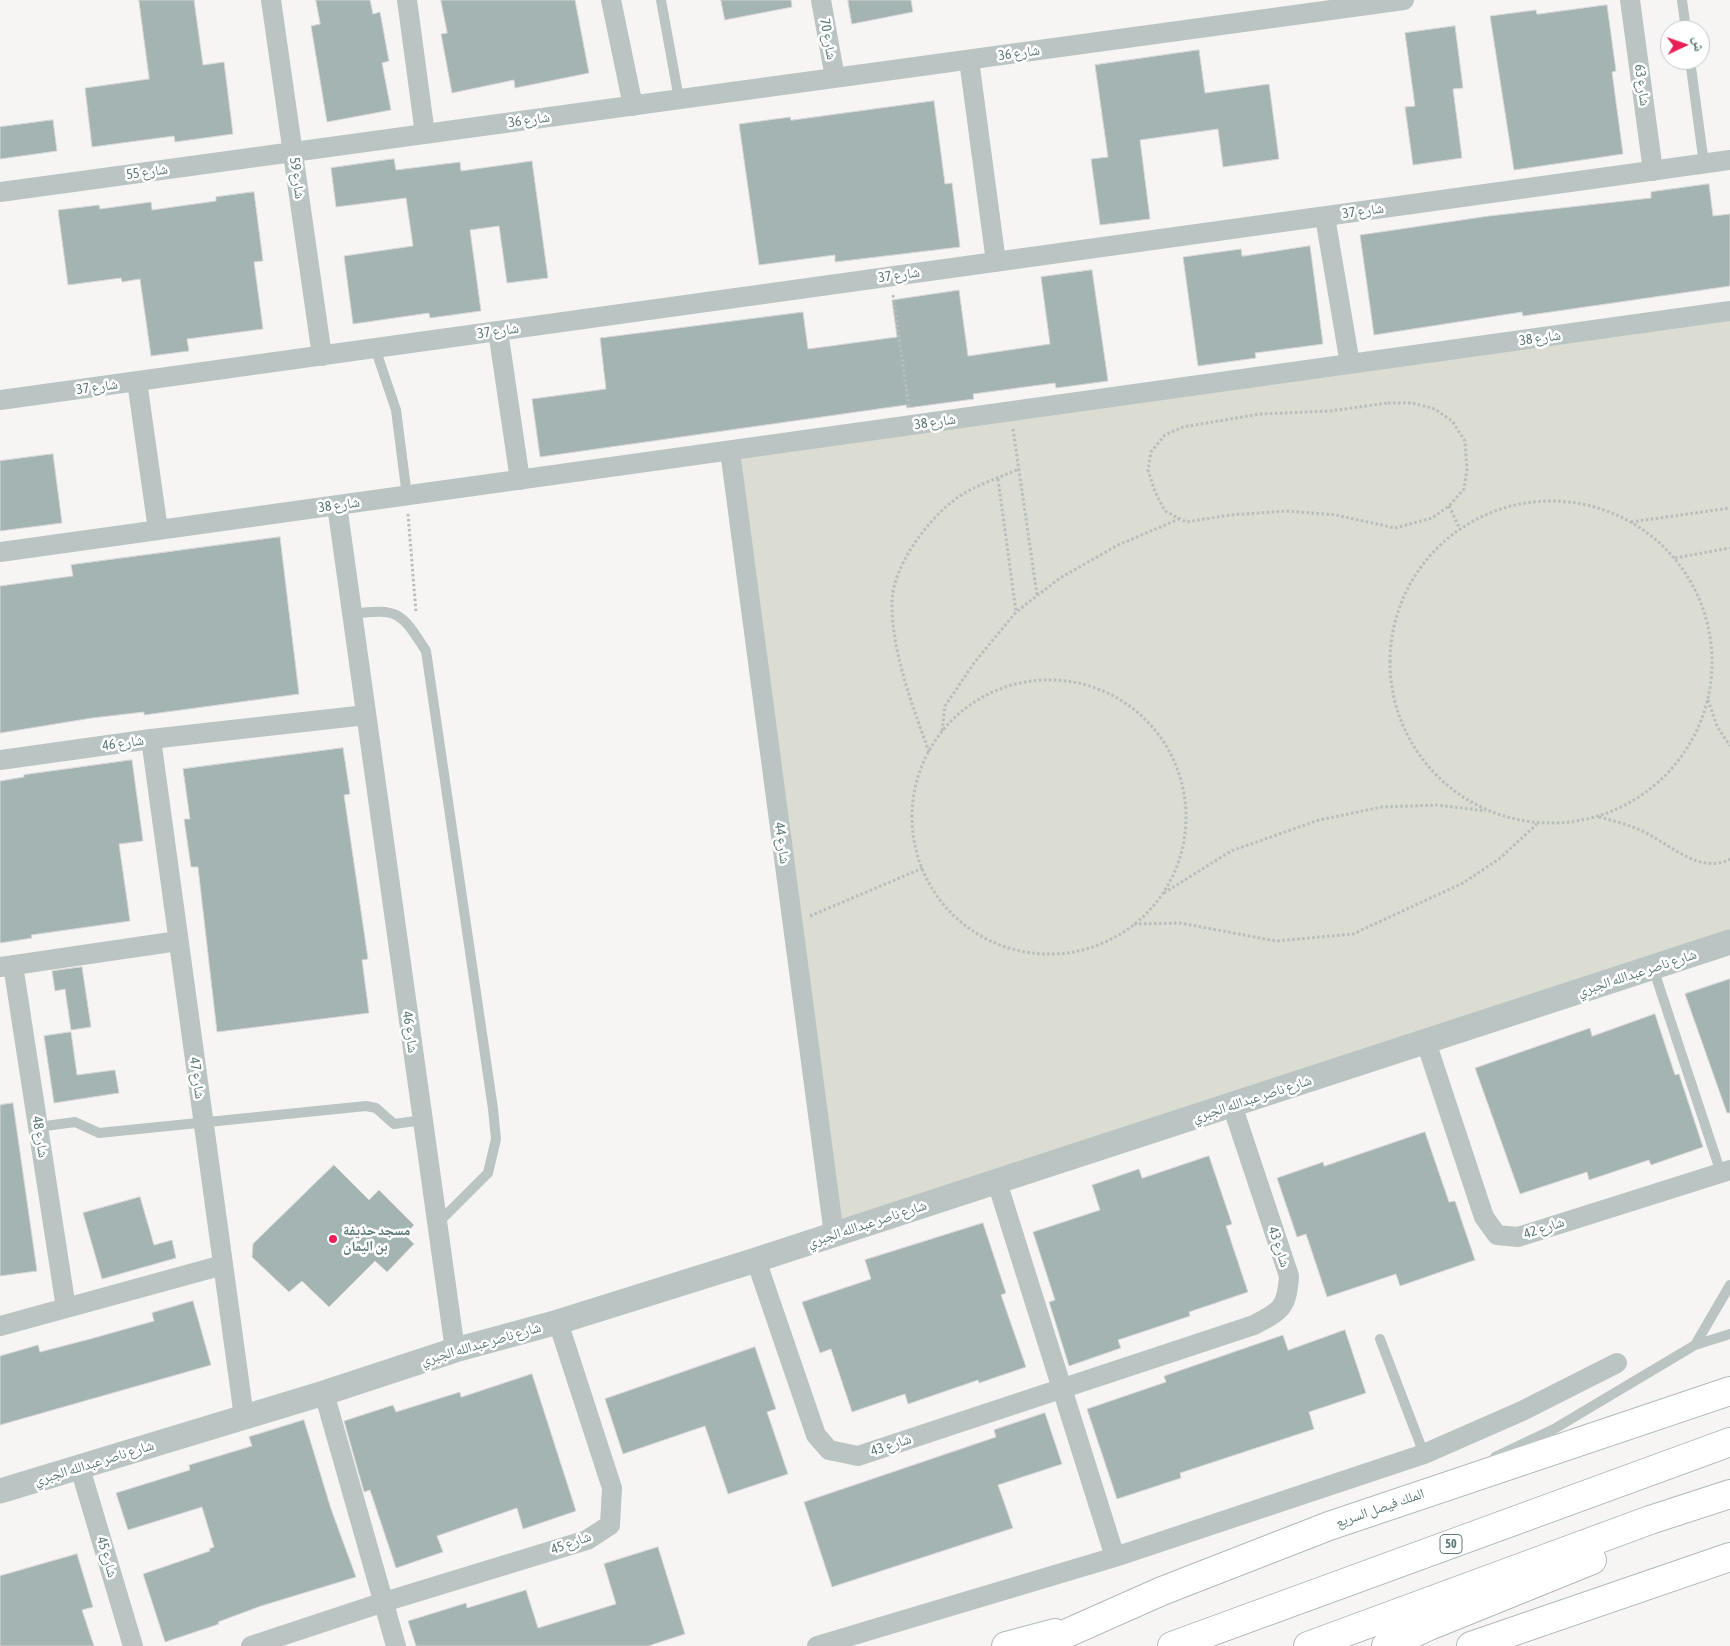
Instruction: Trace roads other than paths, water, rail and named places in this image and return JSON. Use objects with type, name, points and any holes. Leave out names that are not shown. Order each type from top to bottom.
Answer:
[{"type":"main road","name":"الملك فيصل السريع","points":[[1038,1646],[1245,1558],[1413,1497],[1730,1392]]},
{"type":"main road","name":"50","points":[[1172,1646],[1730,1442]]},
{"type":"main road","points":[[1308,1646],[1650,1520],[1730,1494]]},
{"type":"main road","points":[[1386,1646],[1429,1626],[1580,1566],[1614,1548],[1650,1520]]},
{"type":"main road","points":[[1471,1646],[1730,1557]]},
{"type":"main road","points":[[1006,1646],[1081,1627]]},
{"type":"street","name":"شارع 59","points":[[272,0],[322,356]]},
{"type":"street","points":[[407,0],[425,134]]},
{"type":"street","points":[[611,0],[633,106]]},
{"type":"street","name":"شارع 70","points":[[821,0],[835,78]]},
{"type":"street","name":"شارع 36","points":[[293,152],[1402,0]]},
{"type":"street","name":"شارع 63","points":[[1630,0],[1653,171]]},
{"type":"street","points":[[969,60],[996,262]]},
{"type":"street","name":"شارع 55","points":[[0,192],[293,152]]},
{"type":"street","name":"شارع 37","points":[[0,400],[1730,160]]},
{"type":"street","points":[[1325,216],[1350,364]]},
{"type":"street","name":"شارع 38","points":[[0,552],[1730,311]]},
{"type":"street","points":[[498,331],[520,480]]},
{"type":"street","points":[[137,381],[158,530]]},
{"type":"street","name":"شارع 44","points":[[730,450],[834,1235]]},
{"type":"street","name":"شارع 46","points":[[337,505],[454,1350]]},
{"type":"street","name":"شارع 46","points":[[0,760],[151,739],[366,715]]},
{"type":"street","name":"شارع 47","points":[[151,739],[244,1416]]},
{"type":"street","name":"شارع 48","points":[[66,1308],[38,1127],[6,966],[178,941]]},
{"type":"street","name":"شارع ناصر عبدالله الجبري","points":[[0,1491],[324,1393],[454,1350],[558,1322],[756,1260],[1730,942]]},
{"type":"street","name":"شارع 42","points":[[1426,1042],[1484,1217],[1497,1235],[1518,1237],[1726,1172]]},
{"type":"street","name":"شارع 43","points":[[756,1260],[816,1435],[829,1450],[858,1456],[1254,1325],[1274,1315],[1287,1299],[1288,1276],[1232,1106]]},
{"type":"street","points":[[997,1182],[1115,1557]]},
{"type":"street","points":[[0,1326],[223,1264]]},
{"type":"street","name":"شارع 45","points":[[251,1646],[384,1602],[587,1540],[610,1526],[612,1488],[558,1322]]},
{"type":"street","points":[[817,1646],[1115,1557],[1424,1454],[1522,1412],[1617,1363]]},
{"type":"street","points":[[324,1393],[396,1646]]},
{"type":"street","name":"شارع 45","points":[[80,1468],[133,1646]]},
{"type":"lane","points":[[661,0],[679,100]]},
{"type":"lane","points":[[1682,0],[1685,20]]},
{"type":"lane","points":[[1691,70],[1704,164]]},
{"type":"lane","points":[[375,348],[396,410],[407,496]]},
{"type":"lane","points":[[352,614],[382,610],[398,614],[411,627],[426,651],[496,1139],[488,1173],[437,1224]]},
{"type":"lane","points":[[1653,968],[1726,1172]]},
{"type":"lane","points":[[38,1127],[75,1122],[100,1133],[366,1106],[376,1108],[394,1124],[422,1120]]},
{"type":"lane","points":[[1695,1345],[1730,1285]]},
{"type":"lane","points":[[1413,1497],[1554,1429],[1695,1345],[1730,1334]]},
{"type":"lane","points":[[1380,1340],[1424,1454]]},
{"type":"place","name":"مسجد حذيفة بن اليمان","points":[[333,1239]]}]
